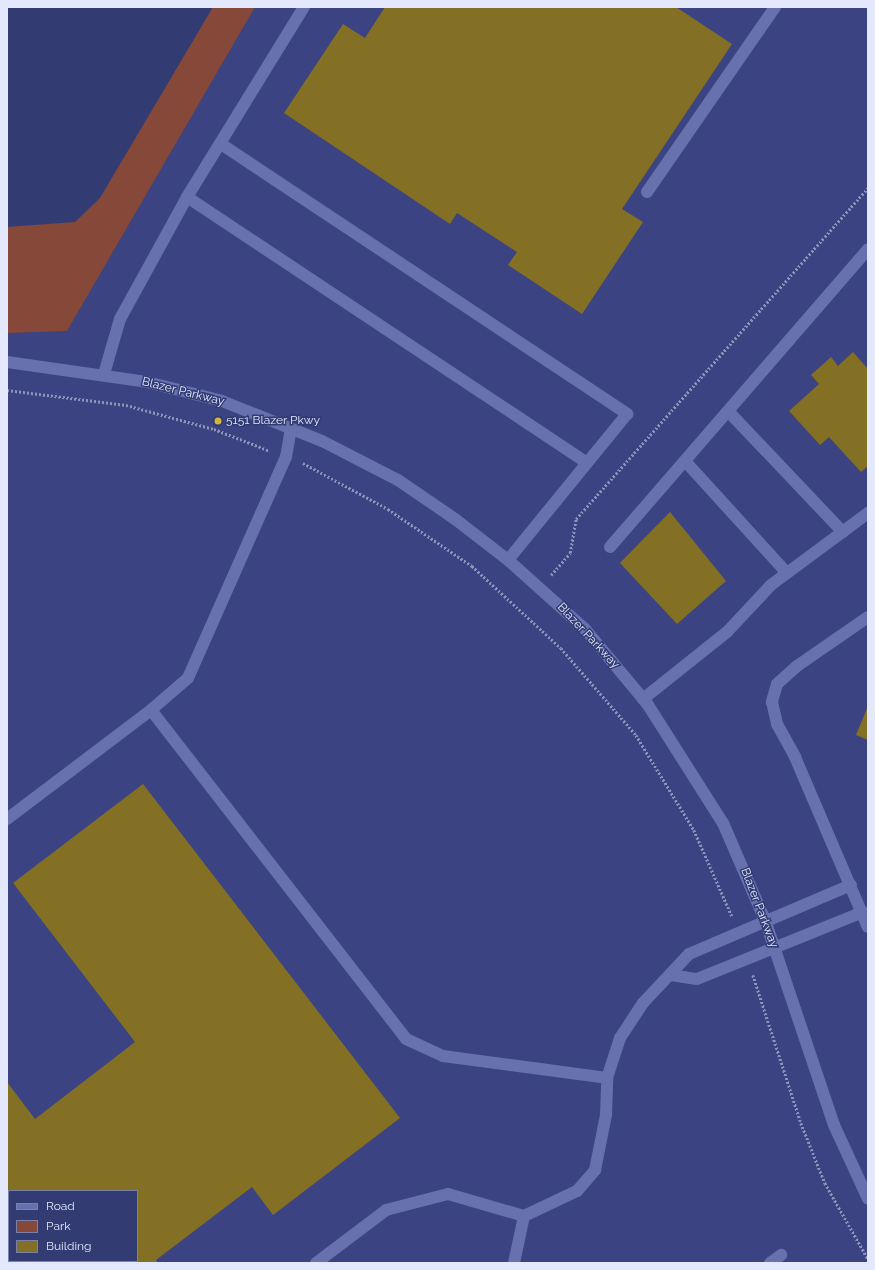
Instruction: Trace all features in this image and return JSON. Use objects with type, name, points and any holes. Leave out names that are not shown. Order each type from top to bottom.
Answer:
[{"type":"street","points":[[104,374],[120,319],[187,197],[304,7]]},
{"type":"street","points":[[646,192],[775,7]]},
{"type":"street","points":[[221,144],[627,414],[508,560]]},
{"type":"street","points":[[187,197],[587,463]]},
{"type":"street","points":[[610,547],[868,249]]},
{"type":"street","name":"Blazer Parkway","points":[[7,362],[104,374],[222,401],[291,429],[398,480],[508,560],[585,629],[643,699],[678,749],[723,823],[765,920],[820,1090],[868,1198]]},
{"type":"street","points":[[728,411],[843,532]]},
{"type":"street","points":[[7,819],[151,710],[188,678],[286,456],[291,429]]},
{"type":"street","points":[[684,461],[787,573]]},
{"type":"street","points":[[643,699],[727,632],[787,573],[868,513]]},
{"type":"street","points":[[868,617],[797,666],[777,684],[772,702],[777,724],[795,757],[863,912],[868,927]]},
{"type":"street","points":[[151,710],[406,1039],[443,1056],[607,1078]]},
{"type":"street","points":[[316,1263],[386,1210],[448,1194],[524,1216],[577,1192],[595,1170],[606,1115],[607,1078],[620,1038],[643,1003],[671,975],[689,954],[765,920],[851,885]]},
{"type":"street","points":[[671,975],[697,979],[748,960],[863,912]]},
{"type":"street","points":[[514,1263],[524,1216]]},
{"type":"street","points":[[770,1263],[780,1255]]},
{"type":"path","points":[[541,588],[570,552],[576,519],[868,188]]},
{"type":"path","points":[[7,390],[126,405],[214,429],[286,456],[388,509],[472,566],[561,648],[636,735],[694,830],[738,932]]},
{"type":"path","points":[[748,960],[801,1123],[825,1183],[868,1259]]},
{"type":"shaded area","points":[[255,7],[868,7],[868,1263],[7,1263],[7,333],[67,331]]},
{"type":"green space","points":[[213,7],[255,7],[67,331],[7,333],[7,227],[75,222],[100,198]]},
{"type":"building","points":[[385,7],[676,7],[732,44],[622,209],[643,222],[582,314],[508,265],[517,252],[457,213],[450,224],[284,113],[343,24],[365,38]]},
{"type":"building","points":[[853,352],[868,369],[868,466],[861,472],[829,437],[820,445],[789,411],[819,384],[811,375],[831,357],[838,366]]},
{"type":"building","points":[[670,512],[726,581],[677,624],[620,563]]},
{"type":"building","points":[[868,706],[868,740],[856,735]]},
{"type":"building","points":[[143,784],[400,1118],[273,1215],[252,1187],[156,1260],[158,1263],[7,1263],[7,1082],[35,1119],[135,1042],[13,883]]},
{"type":"place","name":"5151 Blazer Pkwy","points":[[218,421]]}]
